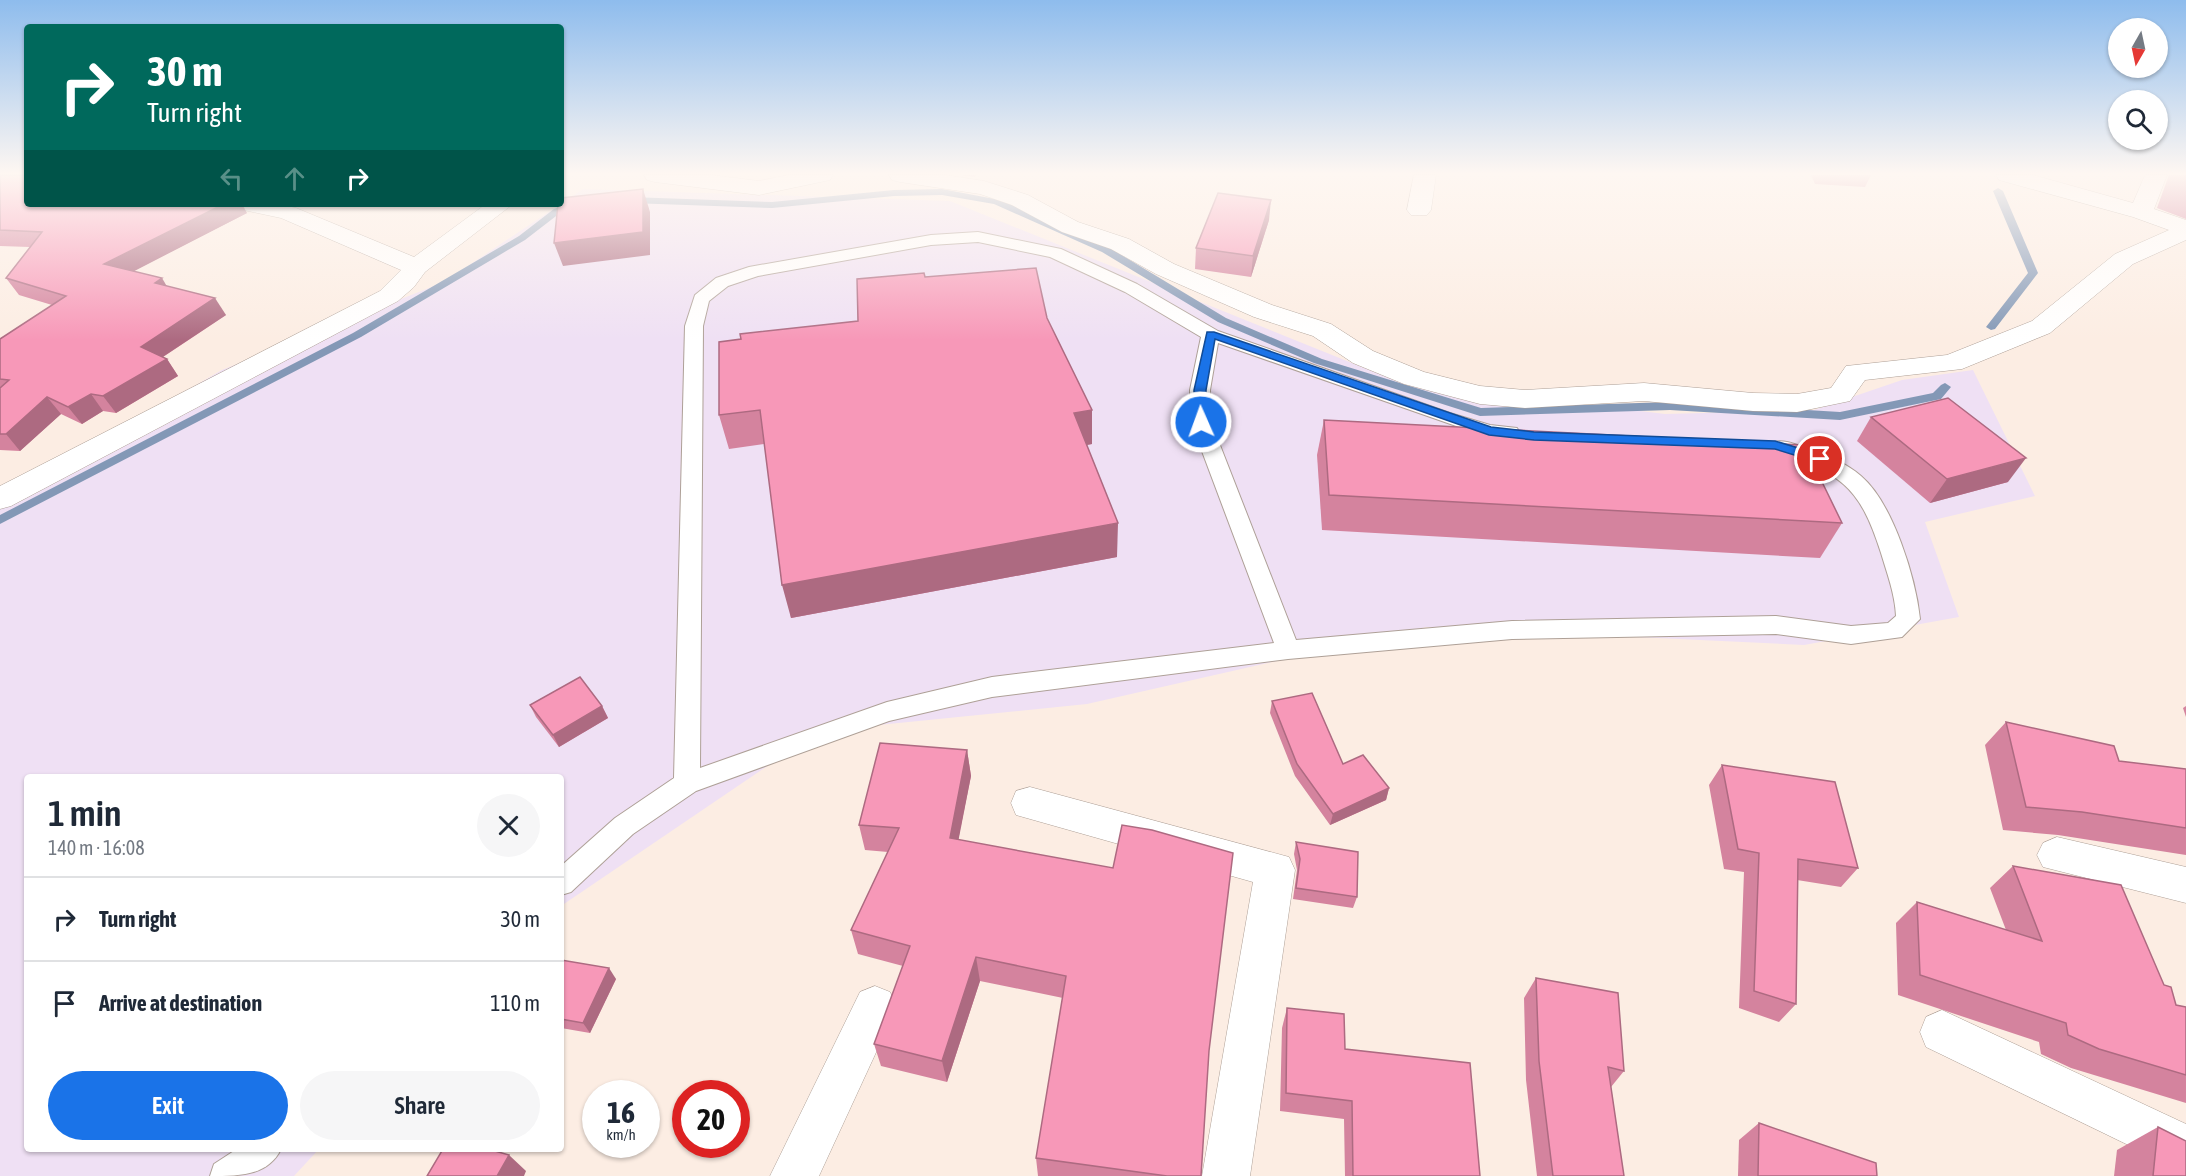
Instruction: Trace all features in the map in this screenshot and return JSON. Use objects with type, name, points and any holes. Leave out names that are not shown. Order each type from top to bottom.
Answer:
[{"type":"street","points":[[328,230],[416,267]]},
{"type":"street","points":[[0,499],[389,296],[405,282],[416,267],[466,230]]},
{"type":"street","points":[[1078,230],[1120,244],[1165,268],[1263,311],[1322,330],[1363,357],[1414,378],[1480,395],[1525,399],[1644,392],[1753,402],[1797,403],[1840,395],[1856,372],[1952,363],[2041,327],[2088,286],[2124,259],[2186,230]]},
{"type":"street","points":[[1030,803],[1275,870],[1226,1176]]},
{"type":"street","points":[[2057,855],[2186,885]]},
{"type":"street","points":[[794,1176],[875,1007]]},
{"type":"street","points":[[1942,1032],[2186,1149]]},
{"type":"lane","points":[[687,783],[694,326],[701,299],[722,282],[755,272],[931,240],[978,237],[1055,253],[1131,288],[1210,334],[1443,417],[1489,431],[1534,436]]},
{"type":"lane","points":[[1210,334],[1200,390],[1201,422],[1288,650]]},
{"type":"lane","points":[[564,880],[624,826],[687,783],[887,712],[992,687],[1288,650],[1512,630],[1776,625],[1851,635],[1894,631],[1908,619],[1907,601],[1881,517],[1868,494],[1846,474],[1820,459],[1775,445],[1764,445]]},
{"type":"lane","points":[[226,1176],[261,1152]]},
{"type":"shaded area","points":[[522,230],[1022,230],[1399,382],[1665,414],[1814,410],[1902,380],[1973,370],[2035,496],[1925,522],[1959,617],[1804,645],[1426,627],[1087,704],[819,731],[564,904],[564,774],[24,774],[24,1152],[316,1152],[294,1176],[0,1176],[0,496],[19,488],[222,370],[444,282]]},
{"type":"building","points":[[0,230],[172,230],[104,264],[162,278],[155,283],[215,298],[141,347],[167,359],[103,396],[91,394],[68,407],[47,397],[6,434],[0,434],[0,388],[9,380],[0,379],[0,339],[66,296],[6,278],[42,232]]},
{"type":"building","points":[[555,230],[643,230],[643,232],[554,243]]},
{"type":"building","points":[[1203,230],[1261,230],[1253,256],[1196,248]]},
{"type":"building","points":[[1036,268],[1047,318],[1092,410],[1074,413],[1118,523],[782,585],[760,410],[719,415],[719,342],[741,339],[740,334],[858,321],[857,279],[924,273],[925,277]]},
{"type":"building","points":[[1948,398],[2026,458],[1947,479],[1871,417]]},
{"type":"building","points":[[1324,420],[1804,445],[1842,523],[1329,495]]},
{"type":"building","points":[[580,677],[602,706],[553,735],[530,705]]},
{"type":"building","points":[[1312,693],[1343,764],[1363,755],[1389,788],[1333,814],[1297,764],[1272,701]]},
{"type":"building","points":[[2006,722],[2114,746],[2119,761],[2186,769],[2186,828],[2082,812],[2026,807]]},
{"type":"building","points":[[880,743],[967,750],[950,838],[1113,868],[1122,825],[1152,830],[1233,853],[1209,1051],[1201,1176],[1167,1176],[1036,1158],[1066,976],[976,957],[942,1061],[874,1044],[910,946],[851,930],[899,828],[859,825]]},
{"type":"building","points":[[1722,765],[1835,782],[1858,868],[1798,859],[1796,1004],[1754,991],[1759,853],[1738,849]]},
{"type":"building","points":[[1296,842],[1358,852],[1357,897],[1296,888],[1300,859]]},
{"type":"building","points":[[2013,866],[2121,885],[2164,985],[2171,987],[2176,1005],[2186,1007],[2186,1075],[2099,1049],[2068,1035],[2066,1023],[1920,975],[1917,902],[2042,941]]},
{"type":"building","points":[[564,960],[609,968],[583,1023],[564,1020]]},
{"type":"building","points":[[1536,978],[1618,993],[1624,1071],[1608,1067],[1624,1176],[1553,1176],[1539,1061]]},
{"type":"building","points":[[1287,1008],[1344,1014],[1345,1049],[1470,1063],[1480,1176],[1353,1176],[1352,1101],[1286,1093]]},
{"type":"building","points":[[1759,1123],[1876,1163],[1877,1176],[1758,1176]]},
{"type":"building","points":[[2158,1127],[2186,1141],[2186,1176],[2153,1176]]},
{"type":"building","points":[[441,1152],[498,1152],[509,1155],[497,1176],[427,1176]]},
{"type":"waterway","points":[[0,520],[357,335],[533,230]]},
{"type":"waterway","points":[[1060,230],[1106,250],[1222,320],[1318,361],[1480,412],[1670,406],[1840,416],[1937,396],[1945,387]]},
{"type":"waterway","points":[[1991,327],[2033,273],[2015,230]]},
{"type":"route","points":[[1201,422],[1200,390],[1210,334],[1443,417],[1489,431],[1534,436],[1775,445],[1820,459]]}]
